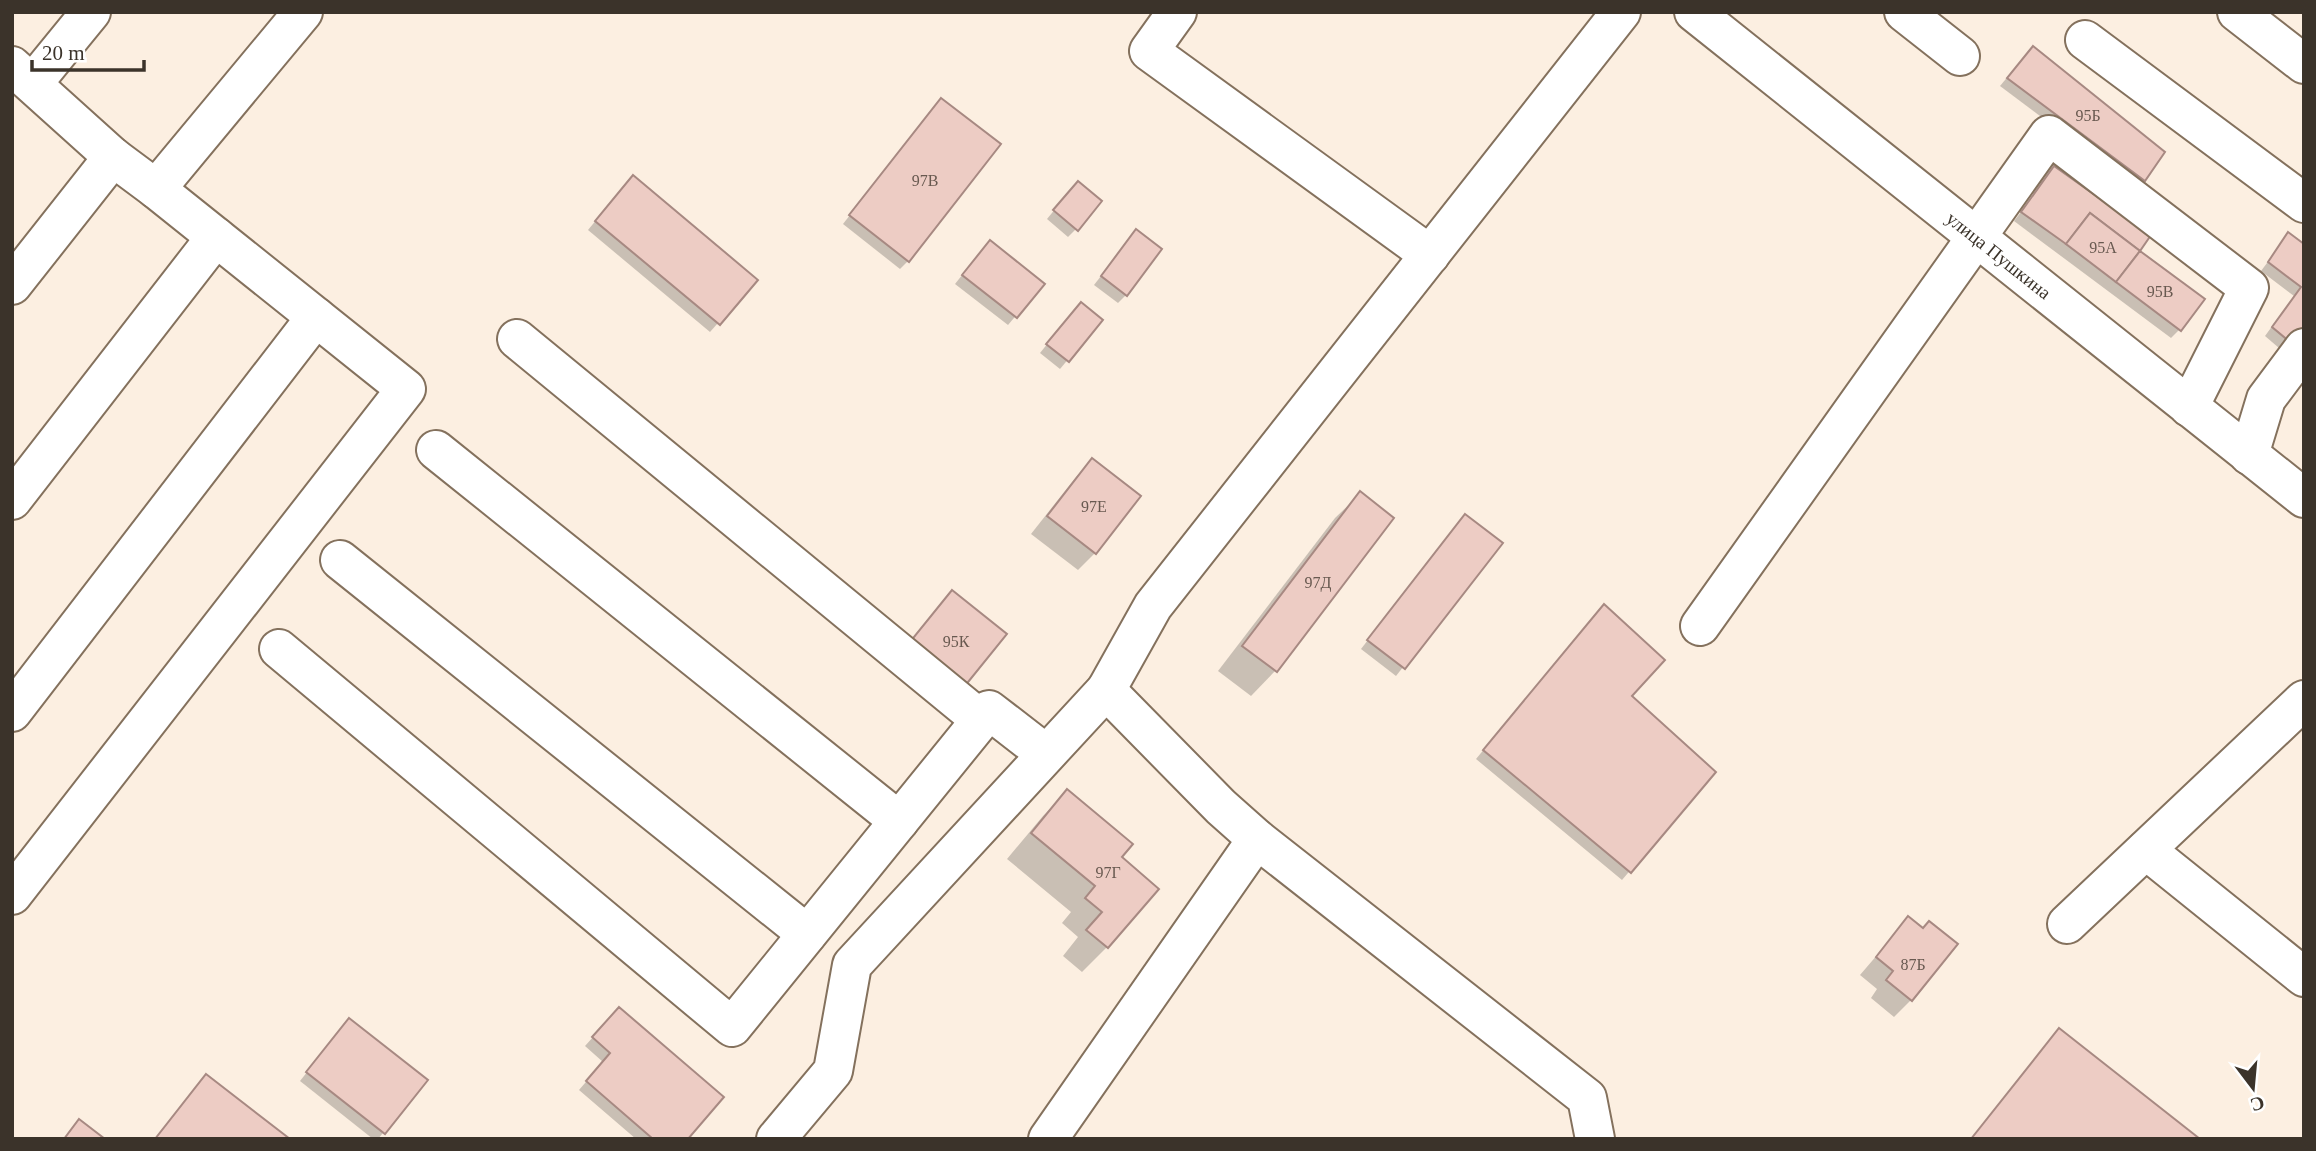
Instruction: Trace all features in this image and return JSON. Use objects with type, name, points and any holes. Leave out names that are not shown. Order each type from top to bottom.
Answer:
[{"type":"main road","points":[[12,895],[406,389],[156,188],[113,157],[22,75],[91,12]]},
{"type":"main road","points":[[156,188],[303,12]]},
{"type":"main road","points":[[1177,12],[1149,51],[1430,256]]},
{"type":"main road","points":[[776,1139],[833,1071],[852,965],[1106,690],[1153,607],[1621,12]]},
{"type":"main road","name":"улица Пушкина","points":[[1694,12],[2304,498]]},
{"type":"main road","points":[[1904,12],[1960,56]]},
{"type":"main road","points":[[2237,12],[2304,64]]},
{"type":"main road","points":[[2085,40],[2304,203]]},
{"type":"main road","points":[[1700,626],[2049,135],[2249,288],[2189,407]]},
{"type":"main road","points":[[12,285],[113,157]]},
{"type":"main road","points":[[12,500],[216,237]]},
{"type":"main road","points":[[12,712],[316,317]]},
{"type":"main road","points":[[517,339],[981,720]]},
{"type":"main road","points":[[2249,455],[2266,399],[2304,348]]},
{"type":"main road","points":[[436,450],[899,821]]},
{"type":"main road","points":[[340,560],[807,934]]},
{"type":"main road","points":[[279,649],[732,1027],[989,710],[1046,754]]},
{"type":"main road","points":[[1106,690],[1221,807],[1257,839],[1587,1098],[1595,1139]]},
{"type":"main road","points":[[2067,924],[2304,700]]},
{"type":"main road","points":[[1048,1139],[1257,839]]},
{"type":"main road","points":[[2146,850],[2304,977]]},
{"type":"building","points":[[2033,46],[2165,152],[2145,181],[2007,78]]},
{"type":"building","points":[[941,98],[1001,144],[909,262],[849,215]]},
{"type":"building","points":[[2054,166],[2151,235],[2140,251],[2090,213],[2066,244],[2021,212]]},
{"type":"building","points":[[633,175],[758,280],[720,325],[595,221]]},
{"type":"building","points":[[1078,181],[1102,201],[1078,231],[1053,210]]},
{"type":"building","points":[[2090,213],[2140,251],[2116,282],[2066,244]]},
{"type":"building","points":[[1136,229],[1162,249],[1127,296],[1101,276]]},
{"type":"building","points":[[2288,232],[2304,244],[2304,336],[2296,347],[2272,327],[2301,287],[2268,262]]},
{"type":"building","points":[[990,240],[1045,284],[1017,318],[962,275]]},
{"type":"building","points":[[2140,251],[2205,299],[2181,331],[2116,282]]},
{"type":"building","points":[[1081,302],[1103,320],[1069,362],[1046,344]]},
{"type":"building","points":[[1092,458],[1141,496],[1096,554],[1047,516]]},
{"type":"building","points":[[1360,491],[1394,518],[1277,672],[1242,646]]},
{"type":"building","points":[[1465,514],[1503,543],[1405,669],[1367,640]]},
{"type":"building","points":[[952,590],[1007,634],[960,692],[905,648]]},
{"type":"building","points":[[1604,604],[1665,660],[1632,696],[1716,772],[1631,873],[1483,750]]},
{"type":"building","points":[[1067,789],[1133,844],[1122,857],[1159,889],[1108,948],[1086,930],[1102,912],[1085,898],[1095,886],[1031,833]]},
{"type":"building","points":[[1908,916],[1923,928],[1929,921],[1958,944],[1912,1001],[1886,980],[1893,971],[1876,957]]},
{"type":"building","points":[[619,1007],[724,1097],[688,1139],[653,1139],[586,1081],[610,1053],[592,1037]]},
{"type":"building","points":[[349,1018],[428,1080],[385,1134],[306,1072]]},
{"type":"building","points":[[2059,1028],[2200,1139],[1971,1139]]},
{"type":"building","points":[[206,1074],[290,1139],[155,1139]]},
{"type":"building","points":[[79,1119],[105,1139],[64,1139]]}]
